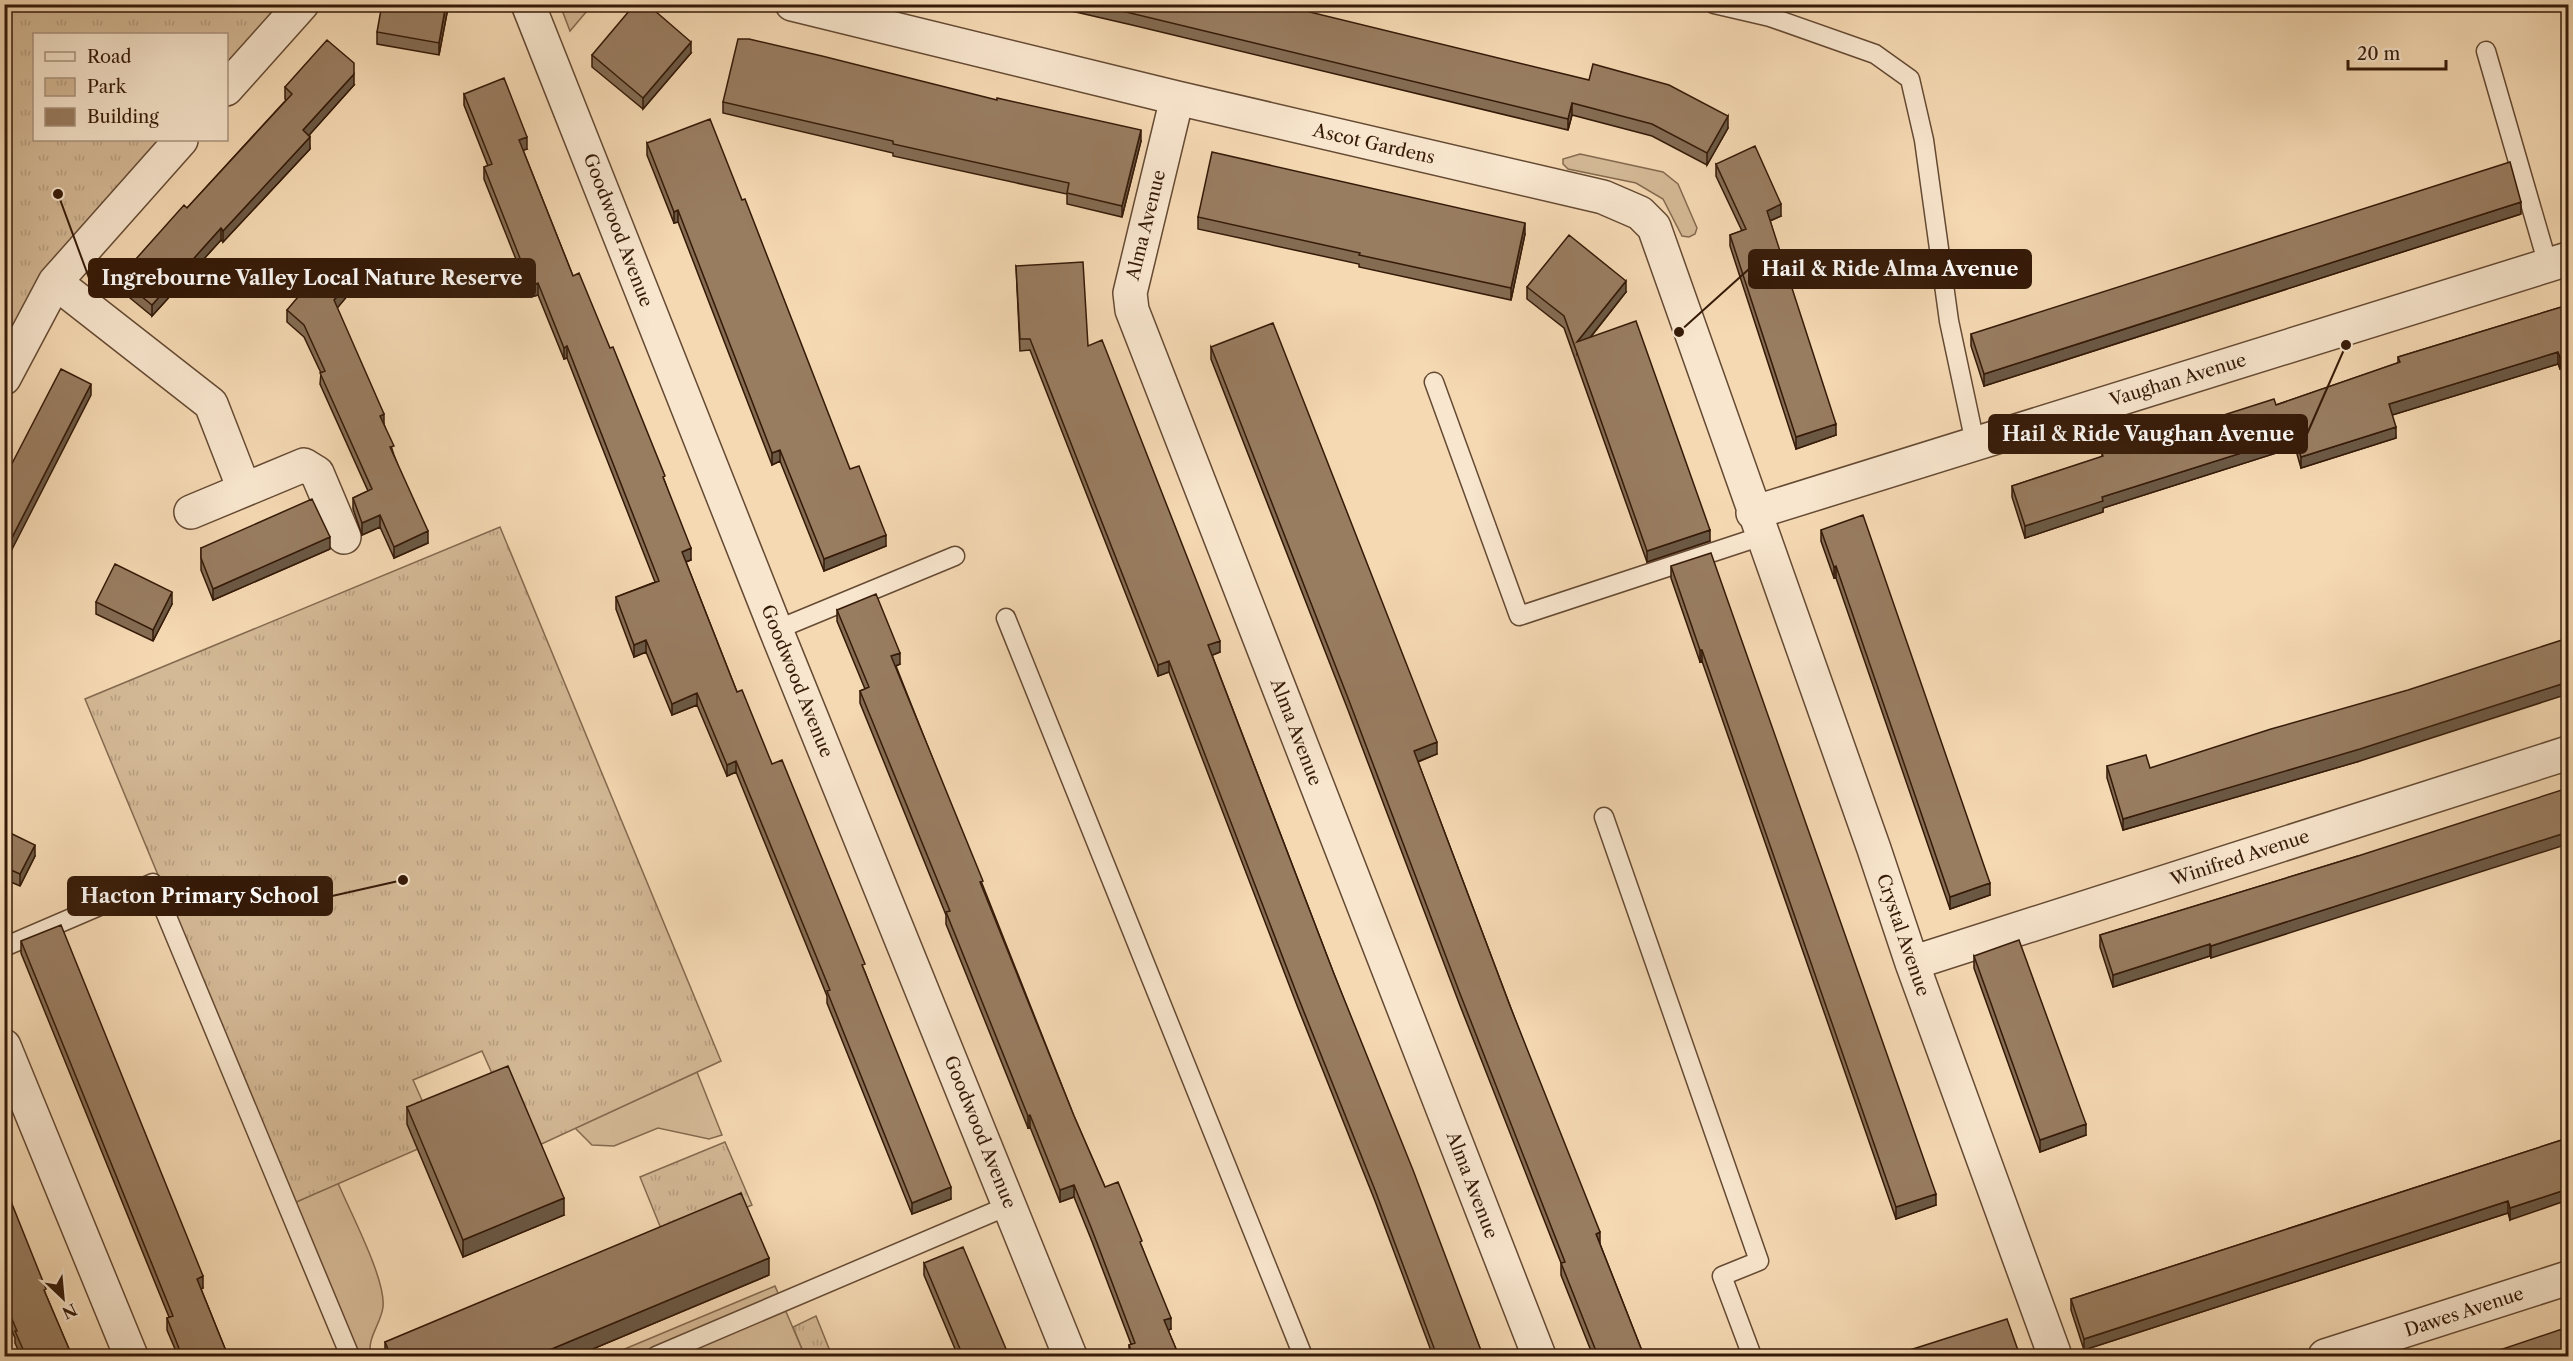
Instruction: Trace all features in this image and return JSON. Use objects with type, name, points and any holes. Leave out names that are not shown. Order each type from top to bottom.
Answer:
[{"type":"street","points":[[228,87],[302,4]]},
{"type":"street","name":"Goodwood Avenue","points":[[528,4],[776,630],[1070,1356]]},
{"type":"street","name":"Ascot Gardens","points":[[792,4],[1177,98],[1603,197],[1640,213],[1654,227],[1757,524]]},
{"type":"street","name":"Alma Avenue","points":[[1177,98],[1130,293],[1132,310],[1539,1356]]},
{"type":"street","points":[[4,378],[55,282],[180,141]]},
{"type":"street","name":"Vaughan Avenue","points":[[1757,524],[1975,443],[2558,262]]},
{"type":"street","points":[[55,282],[211,404],[244,489]]},
{"type":"street","points":[[191,512],[304,465],[317,473],[344,537]]},
{"type":"street","name":"Crystal Avenue","points":[[1757,524],[1874,849],[1912,963],[2055,1356]]},
{"type":"street","name":"Winifred Avenue","points":[[1912,963],[2568,753]]},
{"type":"street","points":[[4,1046],[131,1356]]},
{"type":"street","name":"Dawes Avenue","points":[[2325,1356],[2568,1278]]},
{"type":"lane","points":[[1714,4],[1770,17],[1875,54],[1911,79],[1924,140],[1949,321],[1975,443]]},
{"type":"lane","points":[[2486,51],[2558,262]]},
{"type":"lane","points":[[1434,382],[1519,616],[1757,524]]},
{"type":"lane","points":[[776,630],[955,556]]},
{"type":"lane","points":[[1006,618],[1303,1356]]},
{"type":"lane","points":[[1604,817],[1759,1261],[1722,1276],[1752,1356]]},
{"type":"lane","points":[[4,947],[153,883],[350,1356]]},
{"type":"lane","points":[[656,1356],[1010,1205]]},
{"type":"green space","points":[[5,5],[282,5],[228,66],[228,33],[33,33],[33,141],[160,141],[5,347]]},
{"type":"green space","points":[[560,5],[592,5],[570,31]]},
{"type":"green space","points":[[1580,154],[1663,172],[1678,184],[1697,228],[1695,234],[1689,237],[1682,236],[1663,199],[1636,183],[1568,169],[1563,164],[1563,159]]},
{"type":"green space","points":[[500,527],[721,1061],[535,1147],[498,1087],[482,1051],[413,1080],[429,1116],[418,1149],[294,1203],[85,699]]},
{"type":"green space","points":[[697,1072],[722,1135],[709,1139],[658,1128],[614,1146],[592,1145],[575,1128]]},
{"type":"green space","points":[[725,1142],[752,1205],[666,1241],[640,1177]]},
{"type":"green space","points":[[338,1183],[366,1245],[382,1295],[382,1313],[370,1344],[371,1356],[357,1356],[294,1203]]},
{"type":"green space","points":[[775,1286],[805,1356],[608,1356]]},
{"type":"green space","points":[[816,1316],[832,1356],[805,1356],[793,1327]]},
{"type":"building","points":[[382,4],[446,4],[439,43],[377,32]]},
{"type":"building","points":[[635,4],[647,4],[691,42],[643,98],[592,55]]},
{"type":"building","points":[[1093,4],[1277,4],[1589,80],[1593,64],[1669,85],[1728,116],[1707,153],[1652,124],[1572,103],[1568,119]]},
{"type":"building","points":[[738,39],[749,39],[822,56],[997,100],[997,98],[1141,130],[1122,206],[1067,193],[1069,183],[893,144],[893,141],[723,102]]},
{"type":"building","points":[[327,40],[354,63],[354,74],[303,130],[310,137],[223,231],[221,228],[152,305],[119,278],[184,205],[187,208],[292,94],[285,87]]},
{"type":"building","points":[[504,78],[527,137],[519,140],[573,276],[579,273],[610,348],[613,347],[665,476],[663,477],[691,548],[682,552],[737,692],[742,690],[772,764],[782,760],[865,964],[862,965],[951,1187],[912,1203],[827,991],[830,990],[736,761],[727,765],[697,693],[672,704],[646,640],[634,645],[616,597],[659,581],[567,346],[564,348],[538,283],[531,286],[484,167],[492,164],[464,94]]},
{"type":"building","points":[[710,119],[742,200],[745,199],[850,469],[859,466],[886,535],[824,559],[780,450],[772,453],[678,210],[674,212],[647,143]]},
{"type":"building","points":[[1755,146],[1781,204],[1767,211],[1836,424],[1796,437],[1730,235],[1746,229],[1716,164]]},
{"type":"building","points":[[1212,152],[1525,223],[1511,288],[1198,217]]},
{"type":"building","points":[[2510,162],[2521,202],[1984,374],[1971,334]]},
{"type":"building","points":[[1569,235],[1626,281],[1577,342],[1636,321],[1710,530],[1647,551],[1564,316],[1527,287]]},
{"type":"building","points":[[1083,262],[1088,346],[1102,340],[1220,641],[1208,645],[1334,974],[1413,1170],[1483,1356],[1437,1356],[1375,1190],[1169,661],[1158,665],[1030,339],[1020,339],[1016,266]]},
{"type":"building","points":[[325,265],[348,284],[334,300],[384,414],[380,416],[394,446],[390,447],[428,531],[394,547],[380,515],[362,523],[353,498],[372,489],[320,373],[325,371],[304,325],[287,310]]},
{"type":"building","points":[[2568,305],[2568,354],[2560,357],[2558,352],[2389,404],[2396,427],[2301,457],[2295,436],[2102,497],[2103,501],[2025,526],[2012,486],[2103,456],[2102,453],[2179,427],[2180,429],[2274,399],[2276,405],[2400,362],[2398,357]]},
{"type":"building","points":[[1273,323],[1437,742],[1414,751],[1510,1006],[1600,1232],[1596,1234],[1644,1356],[1598,1356],[1561,1263],[1565,1262],[1211,347]]},
{"type":"building","points":[[61,369],[91,384],[4,553],[4,479]]},
{"type":"building","points":[[312,499],[330,537],[213,589],[201,558],[201,548]]},
{"type":"building","points":[[1863,515],[1990,883],[1950,897],[1836,566],[1834,567],[1821,530]]},
{"type":"building","points":[[1711,553],[1936,1194],[1896,1207],[1671,566]]},
{"type":"building","points":[[115,564],[172,592],[153,630],[96,602]]},
{"type":"building","points":[[876,594],[900,653],[891,656],[983,881],[980,882],[1105,1187],[1118,1182],[1171,1318],[1164,1320],[1179,1356],[1133,1356],[1129,1345],[1135,1343],[1074,1185],[1060,1190],[946,912],[950,911],[860,691],[869,687],[837,610]]},
{"type":"building","points":[[2568,638],[2568,682],[2360,749],[2123,819],[2107,766],[2146,755],[2150,768],[2271,729],[2408,690]]},
{"type":"building","points":[[2568,788],[2568,832],[2113,975],[2100,935],[2358,856]]},
{"type":"building","points":[[4,830],[35,845],[20,874],[4,867]]},
{"type":"building","points":[[61,925],[203,1276],[197,1279],[228,1356],[182,1356],[167,1318],[173,1316],[21,941]]},
{"type":"building","points":[[2019,940],[2086,1124],[2040,1140],[1974,956]]},
{"type":"building","points":[[508,1066],[564,1198],[463,1240],[407,1107]]},
{"type":"building","points":[[2568,1138],[2568,1189],[2510,1208],[2508,1201],[2084,1339],[2071,1299]]},
{"type":"building","points":[[4,1184],[72,1356],[26,1356],[15,1331],[17,1331],[4,1300]]},
{"type":"building","points":[[741,1193],[769,1258],[535,1356],[391,1356],[385,1342]]},
{"type":"building","points":[[963,1247],[1009,1356],[963,1356],[924,1263]]},
{"type":"building","points":[[2007,1319],[2020,1356],[1891,1356]]},
{"type":"building","points":[[2568,1327],[2568,1356],[2480,1356],[2491,1353]]},
{"type":"place","name":"Ingrebourne Valley Local Nature Reserve","points":[[58,194]]},
{"type":"place","name":"Hail & Ride Alma Avenue","points":[[1679,332]]},
{"type":"place","name":"Hail & Ride Vaughan Avenue","points":[[2346,345]]},
{"type":"place","name":"Hacton Primary School","points":[[403,880]]}]
